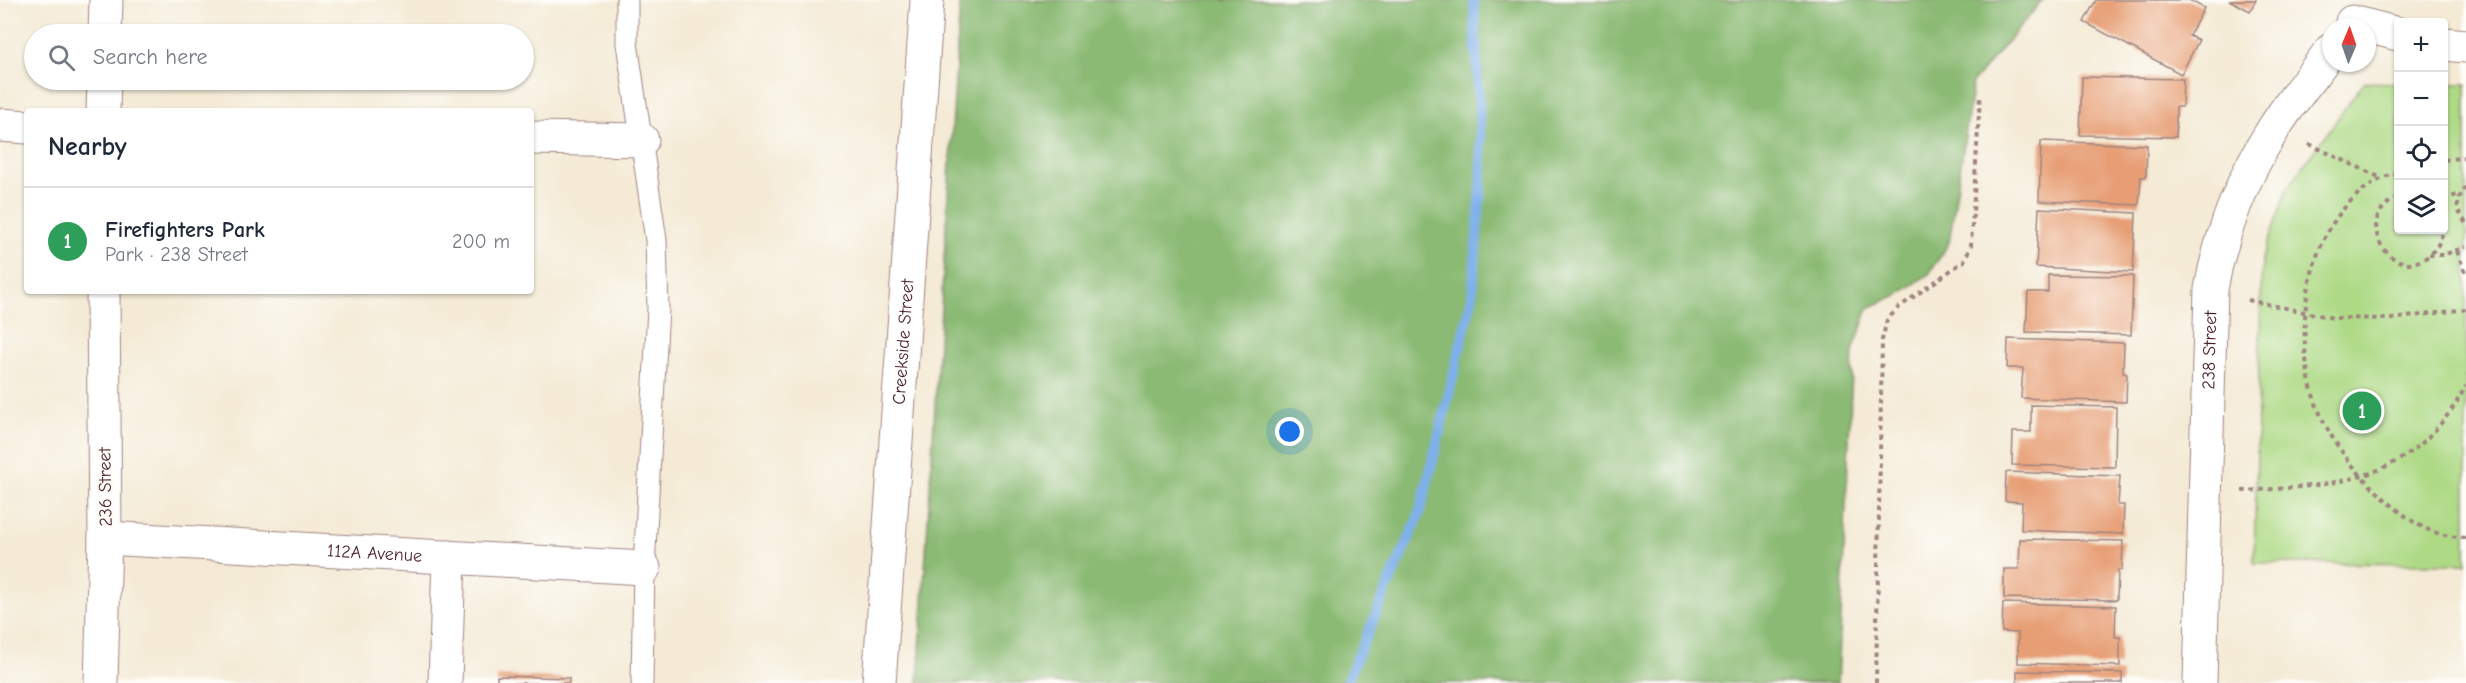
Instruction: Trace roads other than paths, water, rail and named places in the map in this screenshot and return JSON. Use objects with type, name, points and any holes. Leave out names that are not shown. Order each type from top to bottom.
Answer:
[{"type":"street","points":[[105,24],[106,0]]},
{"type":"street","name":"Creekside Street","points":[[879,683],[927,0]]},
{"type":"street","points":[[2356,16],[2394,32]]},
{"type":"street","points":[[2448,44],[2466,46]]},
{"type":"street","name":"238 Street","points":[[2200,683],[2211,289],[2218,247],[2235,204],[2273,128],[2322,62]]},
{"type":"street","points":[[104,90],[104,108]]},
{"type":"street","points":[[0,125],[24,127]]},
{"type":"street","points":[[534,138],[642,140]]},
{"type":"street","name":"236 Street","points":[[101,683],[105,538],[103,294]]},
{"type":"street","name":"112A Avenue","points":[[105,538],[644,568]]},
{"type":"street","points":[[445,683],[449,557]]},
{"type":"lane","points":[[627,0],[627,43],[656,240],[658,308],[644,568],[642,683]]},
{"type":"waterway","points":[[1346,683],[1420,513],[1472,298],[1482,176],[1474,0]]},
{"type":"place","name":"Firefighters Park","points":[[2362,411]]}]
